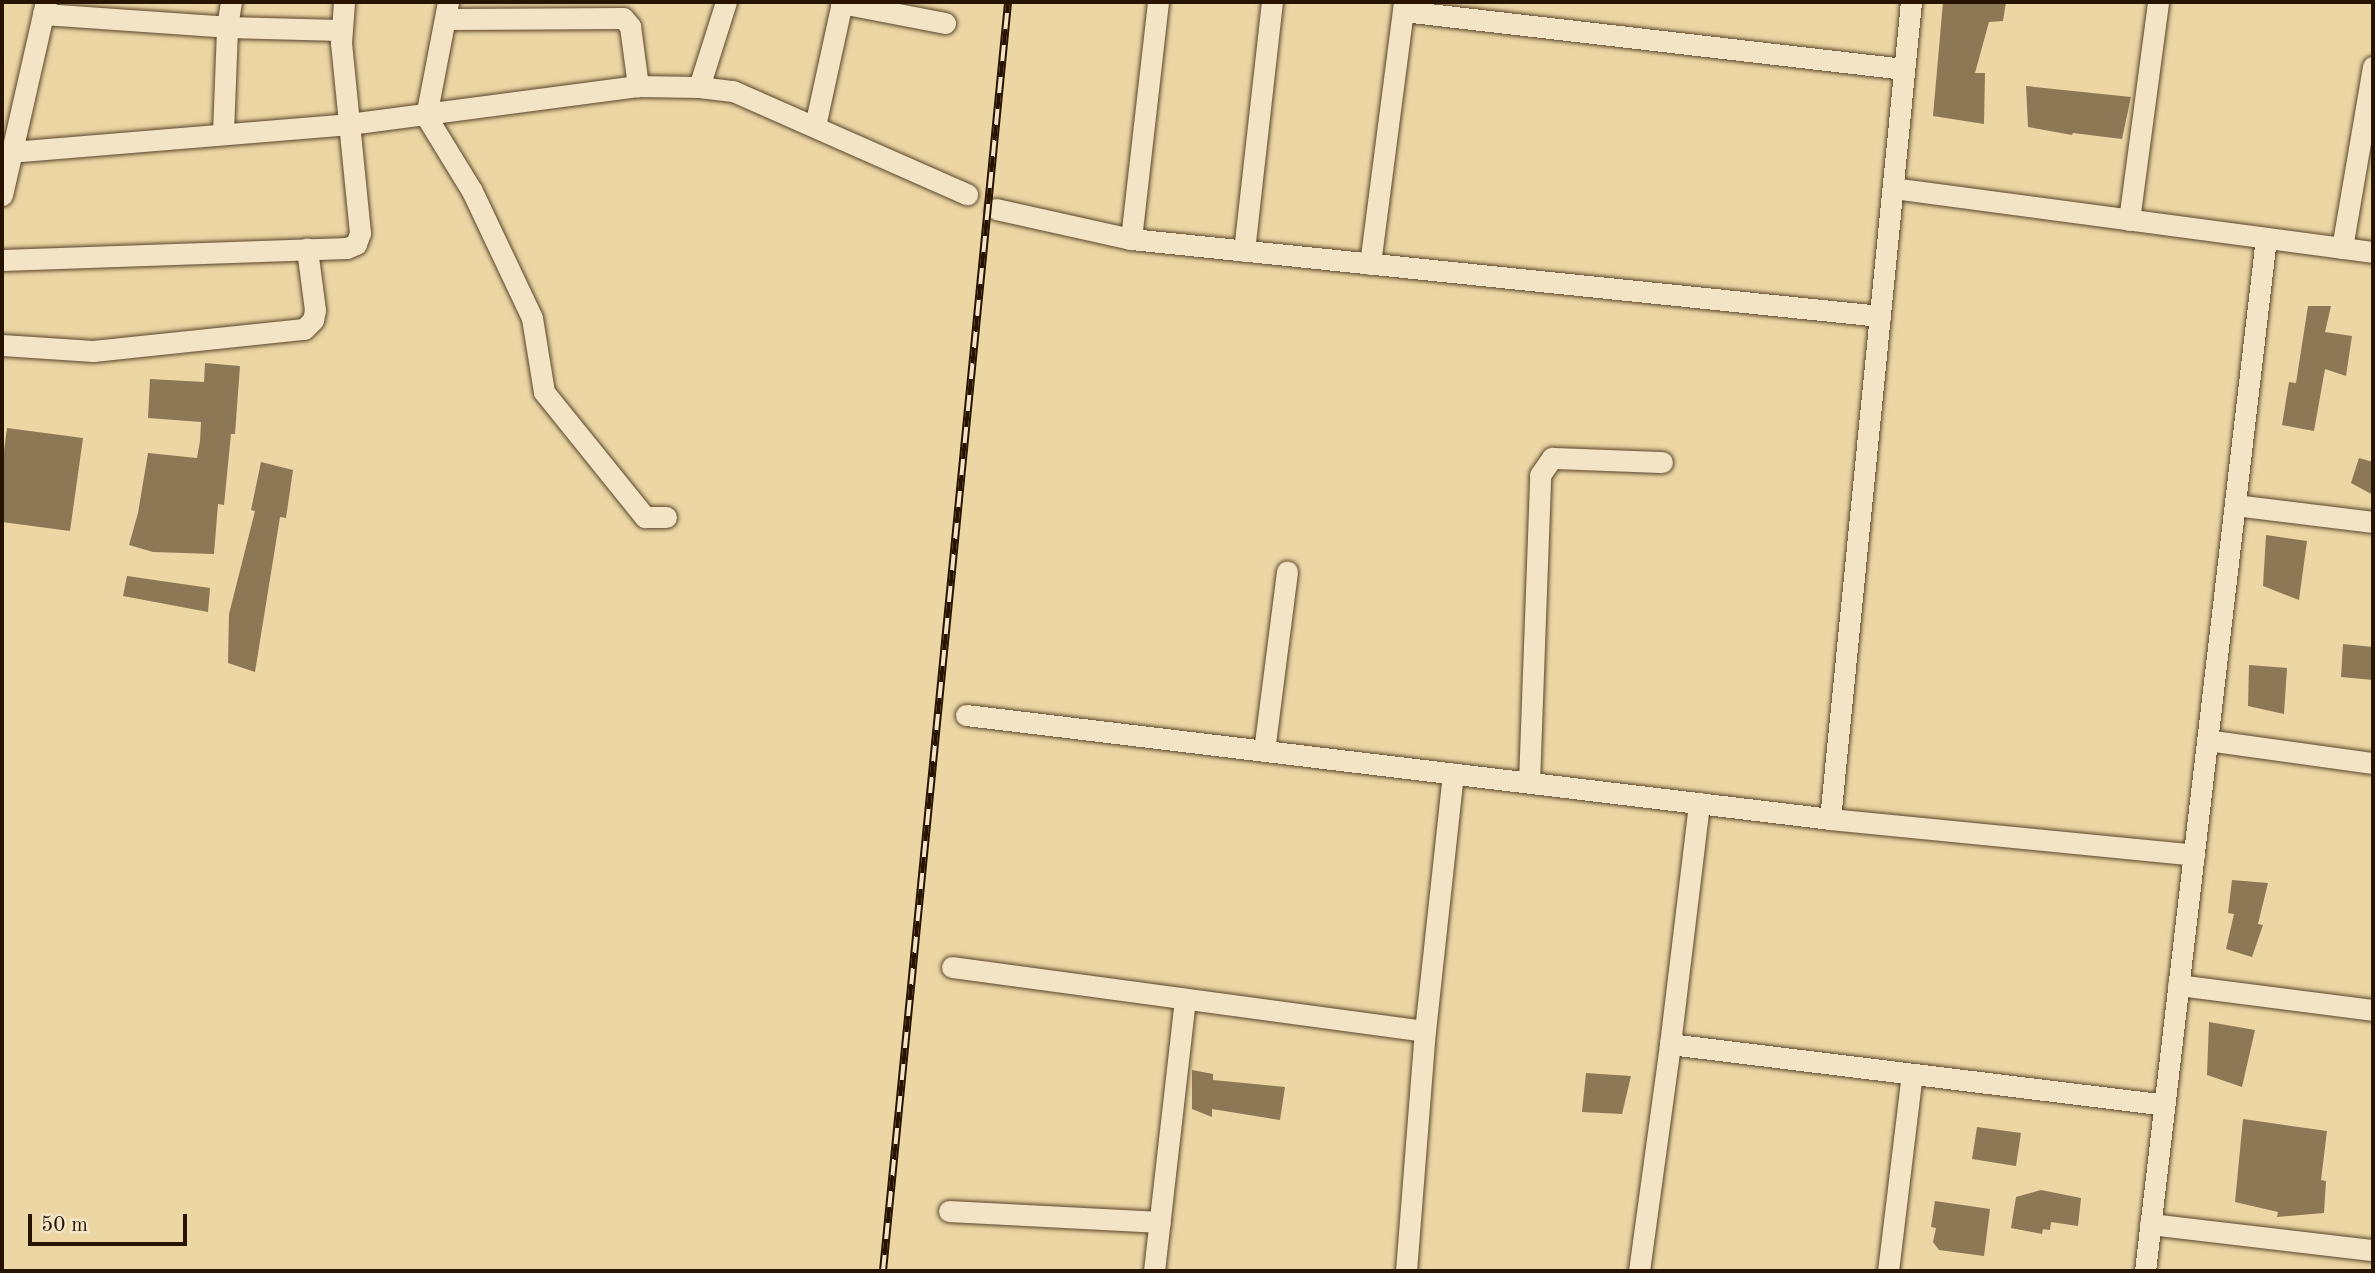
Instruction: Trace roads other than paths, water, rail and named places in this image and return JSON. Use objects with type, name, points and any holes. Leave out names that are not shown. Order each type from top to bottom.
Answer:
[{"type":"street","points":[[223,133],[227,26],[231,2]]},
{"type":"street","points":[[2,260],[347,248],[356,244],[360,233],[340,30],[344,2]]},
{"type":"street","points":[[699,87],[726,2]]},
{"type":"street","points":[[1131,240],[1158,2]]},
{"type":"street","points":[[1244,251],[1272,2]]},
{"type":"street","points":[[1830,818],[1911,2]]},
{"type":"street","points":[[2129,220],[2158,2]]},
{"type":"street","points":[[815,126],[842,3],[945,23]]},
{"type":"street","points":[[1370,264],[1404,6],[1904,69]]},
{"type":"street","points":[[2,195],[45,8],[227,26],[340,30]]},
{"type":"street","points":[[638,86],[630,26],[623,18],[447,11],[426,116],[472,191],[532,318],[544,392],[645,517],[666,517]]},
{"type":"street","points":[[2342,248],[2373,67]]},
{"type":"street","points":[[10,152],[426,116],[638,86],[699,87],[733,91],[967,194]]},
{"type":"street","points":[[1893,188],[2373,252]]},
{"type":"street","points":[[996,209],[1131,240],[1880,316]]},
{"type":"street","points":[[2145,1271],[2266,238]]},
{"type":"street","points":[[2,345],[93,351],[304,329],[313,320],[315,310],[307,249]]},
{"type":"street","points":[[1528,782],[1540,475],[1552,458],[1662,462]]},
{"type":"street","points":[[2235,505],[2373,522]]},
{"type":"street","points":[[1264,751],[1287,571]]},
{"type":"street","points":[[966,715],[1830,818],[2194,855]]},
{"type":"street","points":[[2207,740],[2373,763]]},
{"type":"street","points":[[1406,1271],[1425,1031],[1453,774]]},
{"type":"street","points":[[1639,1271],[1699,803]]},
{"type":"street","points":[[952,967],[1425,1031]]},
{"type":"street","points":[[2178,985],[2373,1010]]},
{"type":"street","points":[[1154,1271],[1185,999]]},
{"type":"street","points":[[1670,1045],[2164,1105]]},
{"type":"street","points":[[1888,1271],[1912,1074]]},
{"type":"street","points":[[949,1211],[1160,1222]]},
{"type":"street","points":[[2150,1224],[2373,1250]]},
{"type":"railway","points":[[883,1271],[1008,2]]}]
